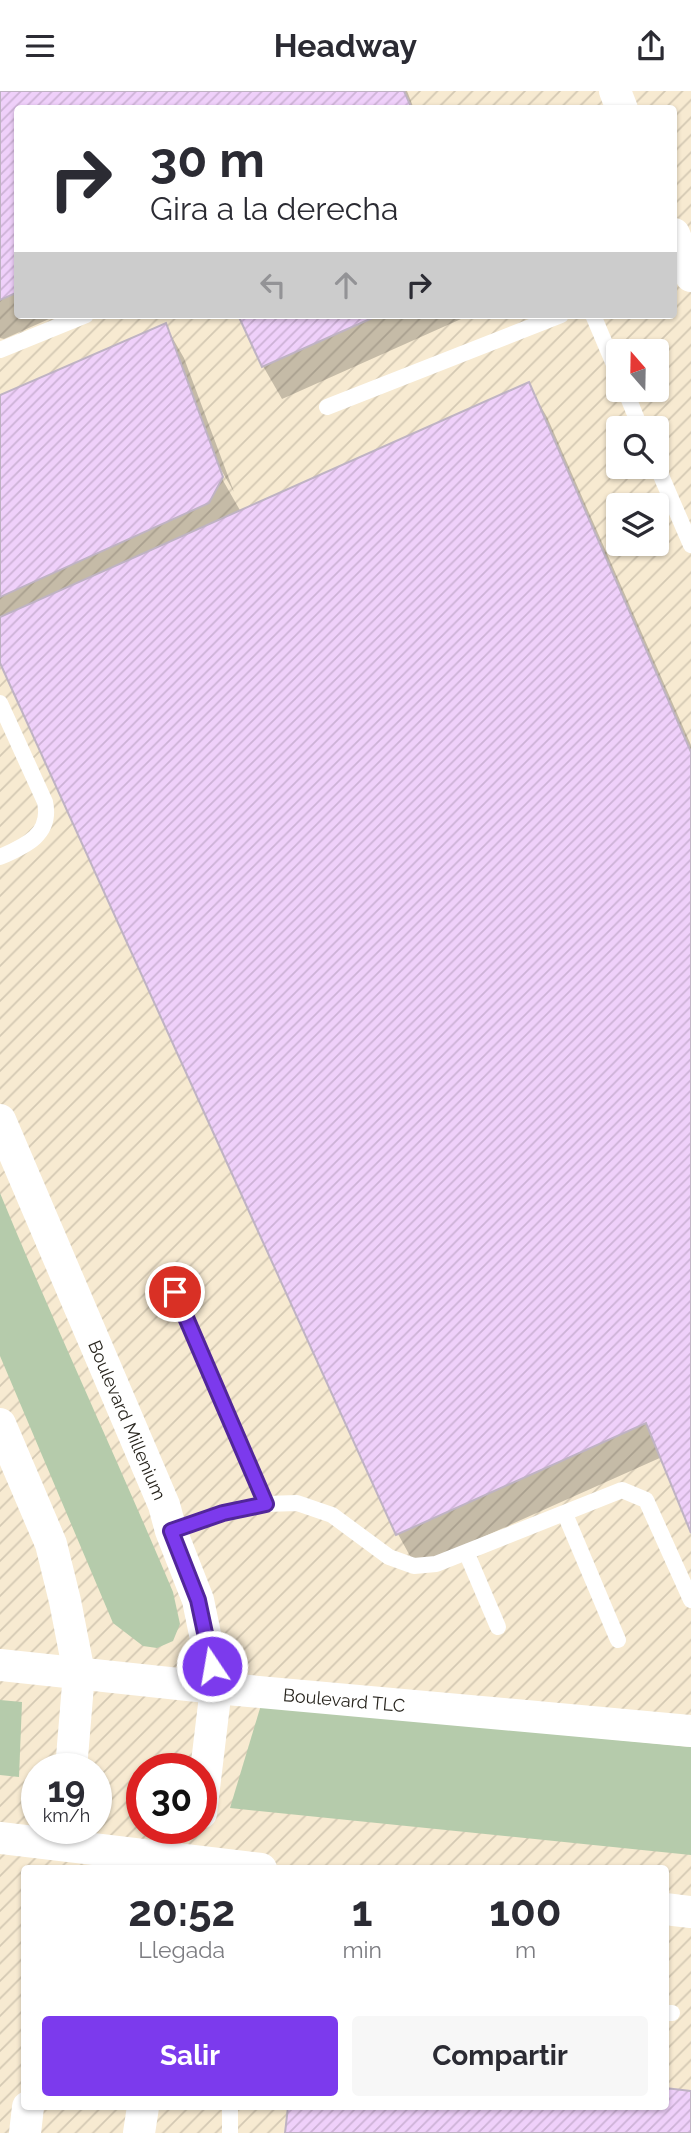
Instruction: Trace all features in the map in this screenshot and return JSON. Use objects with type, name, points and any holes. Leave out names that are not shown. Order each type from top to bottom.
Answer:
[{"type":"street","points":[[677,245],[684,270]]},
{"type":"street","name":"Boulevard Millenium","points":[[0,1121],[164,1505],[171,1531],[198,1600],[216,1688],[208,1753]]},
{"type":"street","points":[[0,1424],[51,1544],[79,1673],[72,1753]]},
{"type":"street","name":"Boulevard TLC","points":[[0,1665],[216,1688],[691,1731]]},
{"type":"street","points":[[0,1838],[188,1865]]},
{"type":"street","points":[[195,1865],[197,1844]]},
{"type":"street","points":[[669,1909],[691,1912]]},
{"type":"street","points":[[25,2133],[28,2110]]},
{"type":"street","points":[[139,2133],[143,2110]]},
{"type":"lane","points":[[0,350],[76,319]]},
{"type":"lane","points":[[327,407],[551,319]]},
{"type":"lane","points":[[595,319],[606,346]]},
{"type":"lane","points":[[662,479],[691,545]]},
{"type":"lane","points":[[0,703],[45,802],[48,815],[44,827],[31,840],[0,857]]},
{"type":"lane","points":[[175,1292],[266,1504]]},
{"type":"lane","points":[[171,1531],[223,1513],[266,1504],[297,1503],[332,1515],[389,1557],[414,1566],[436,1564],[467,1554],[622,1490],[646,1500],[691,1600]]},
{"type":"lane","points":[[565,1514],[618,1640]]},
{"type":"lane","points":[[467,1554],[498,1627]]},
{"type":"lane","points":[[230,2110],[230,2133]]},
{"type":"shaded area","points":[[0,91],[691,91],[691,2133],[0,2133]]},
{"type":"green space","points":[[0,1193],[173,1592],[180,1624],[173,1641],[157,1648],[143,1646],[113,1623],[0,1356]]},
{"type":"green space","points":[[0,1700],[22,1702],[19,1777],[0,1775]]},
{"type":"green space","points":[[261,1705],[691,1747],[691,1855],[230,1808]]},
{"type":"building","points":[[0,91],[404,91],[410,105],[14,105],[14,294],[0,300]]},
{"type":"building","points":[[240,319],[370,319],[262,367]]},
{"type":"building","points":[[166,323],[223,477],[209,503],[0,597],[0,395]]},
{"type":"building","points":[[529,382],[691,752],[691,1533],[646,1423],[396,1535],[0,663],[0,617]]},
{"type":"building","points":[[669,2088],[691,2091],[691,2133],[285,2133],[288,2110],[669,2110]]},
{"type":"route","points":[[175,1292],[266,1504],[223,1513],[171,1531],[198,1600],[212,1666]]}]
